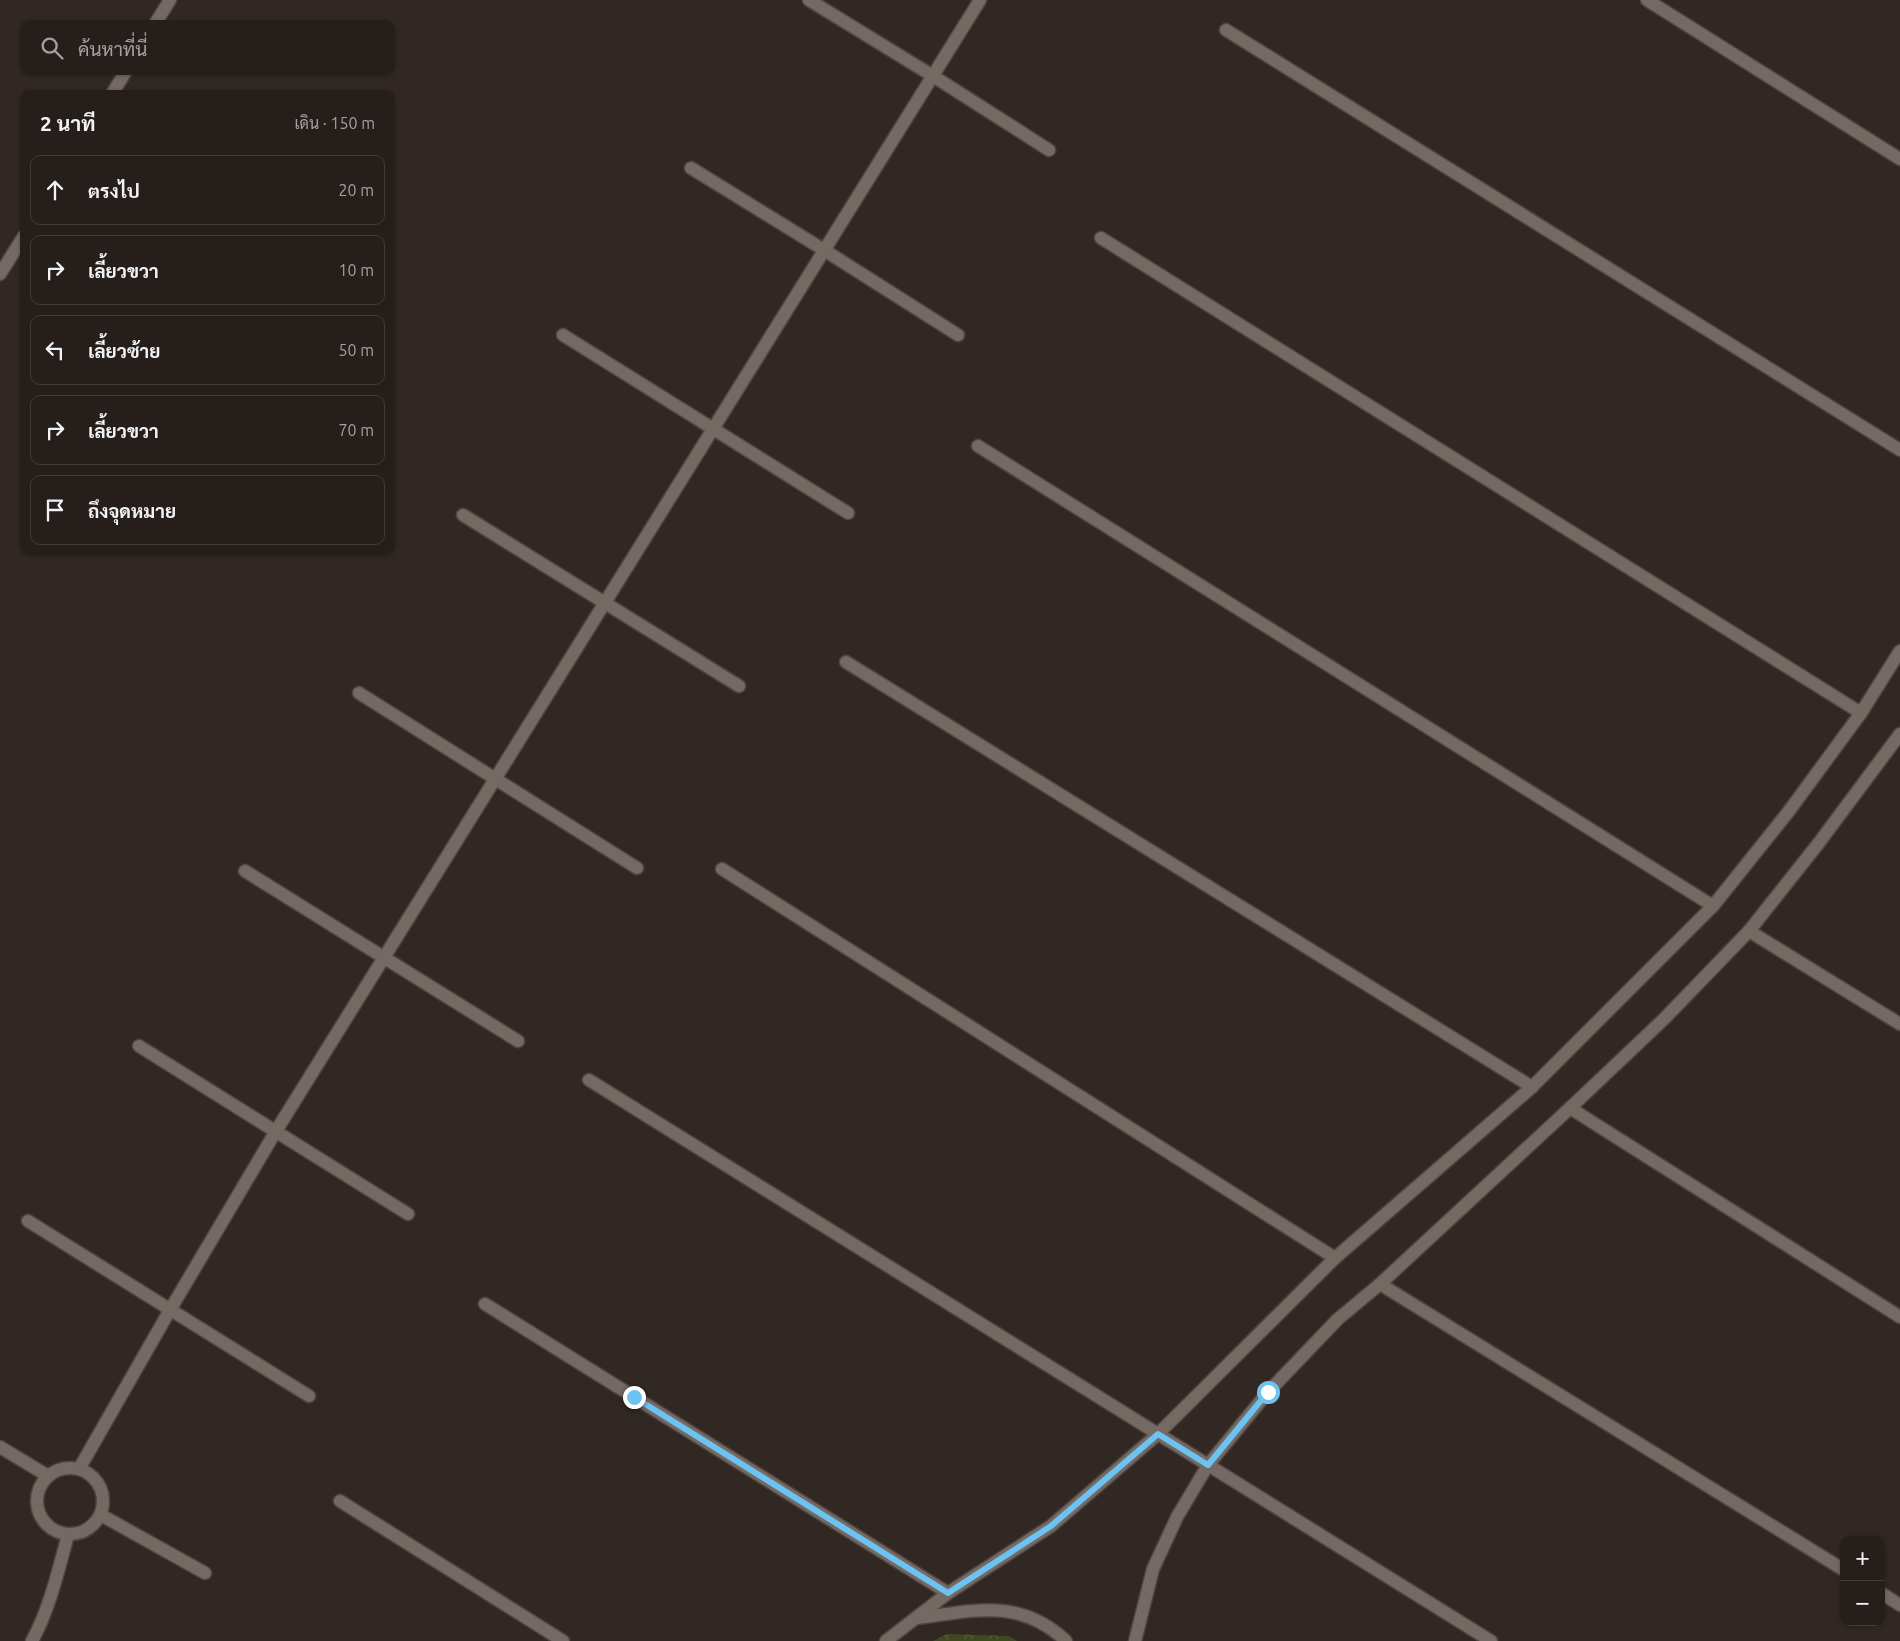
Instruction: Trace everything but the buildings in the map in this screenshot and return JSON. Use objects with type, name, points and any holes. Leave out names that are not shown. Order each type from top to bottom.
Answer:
[{"type":"street","points":[[158,20],[170,0]]},
{"type":"street","points":[[810,0],[1049,150]]},
{"type":"street","points":[[79,1469],[276,1131],[980,0]]},
{"type":"street","points":[[1647,0],[1900,159]]},
{"type":"street","points":[[1226,30],[1900,450]]},
{"type":"street","points":[[114,90],[124,75]]},
{"type":"street","points":[[690,168],[824,250],[958,336]]},
{"type":"street","points":[[1101,238],[1861,713]]},
{"type":"street","points":[[0,274],[20,242]]},
{"type":"street","points":[[563,335],[848,513]]},
{"type":"street","points":[[978,446],[1713,906]]},
{"type":"street","points":[[463,515],[739,686]]},
{"type":"street","points":[[886,1641],[948,1593],[1051,1526],[1158,1434],[1335,1258],[1532,1087],[1713,906],[1789,811],[1861,713],[1900,651]]},
{"type":"street","points":[[846,662],[1532,1087]]},
{"type":"street","points":[[359,693],[636,868]]},
{"type":"street","points":[[1136,1641],[1153,1569],[1176,1517],[1208,1465],[1268,1392],[1338,1319],[1380,1284],[1664,1019],[1749,931],[1818,844],[1899,736]]},
{"type":"street","points":[[722,869],[1335,1258]]},
{"type":"street","points":[[245,871],[518,1041]]},
{"type":"street","points":[[1749,931],[1900,1024]]},
{"type":"street","points":[[139,1046],[408,1214]]},
{"type":"street","points":[[589,1080],[1491,1641]]},
{"type":"street","points":[[1570,1108],[1900,1317]]},
{"type":"street","points":[[28,1221],[309,1396]]},
{"type":"street","points":[[1380,1284],[1840,1568]]},
{"type":"street","points":[[485,1304],[948,1593]]},
{"type":"street","points":[[0,1447],[48,1476]]},
{"type":"street","points":[[79,1469],[89,1474],[97,1482],[102,1492],[103,1504],[100,1515],[93,1525],[81,1533],[68,1535],[53,1530],[41,1519],[36,1504],[38,1489],[48,1476],[57,1470],[79,1469]]},
{"type":"street","points":[[340,1502],[563,1641]]},
{"type":"street","points":[[100,1515],[205,1573]]},
{"type":"street","points":[[32,1641],[41,1625],[53,1591],[68,1535]]},
{"type":"street","points":[[1885,1596],[1900,1605]]},
{"type":"street","points":[[916,1618],[985,1610],[1020,1613],[1052,1628],[1066,1641]]},
{"type":"green space","points":[[947,1634],[1009,1636],[1017,1641],[933,1641]]},
{"type":"route","points":[[634,1397],[948,1593],[1051,1526],[1158,1434],[1208,1465],[1268,1392]]}]
